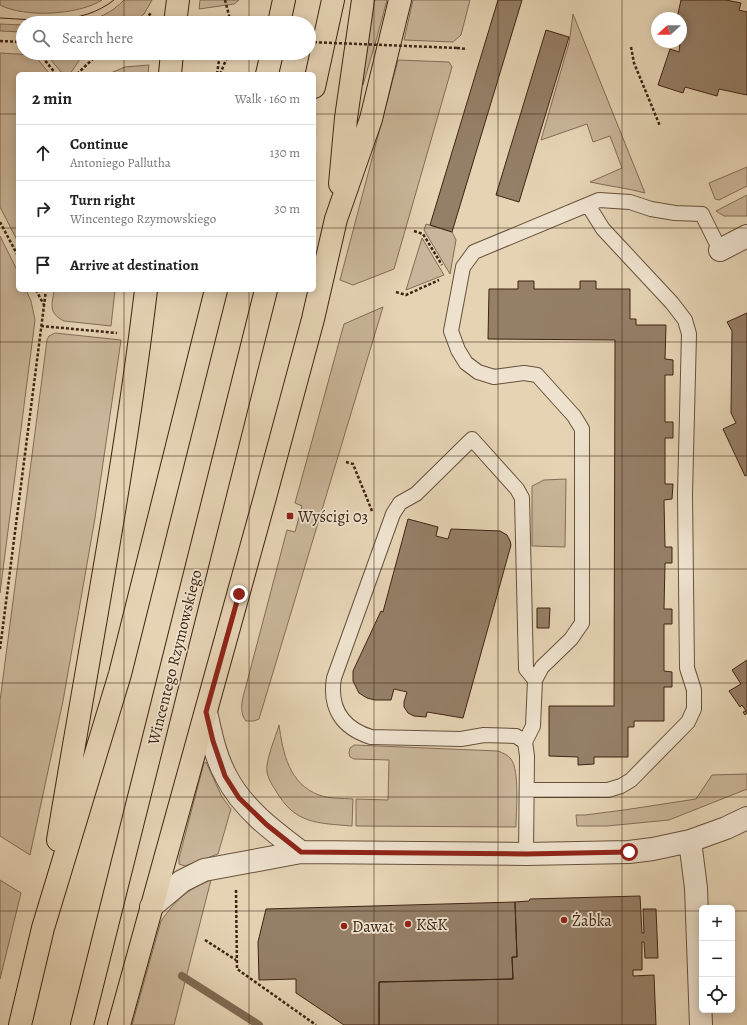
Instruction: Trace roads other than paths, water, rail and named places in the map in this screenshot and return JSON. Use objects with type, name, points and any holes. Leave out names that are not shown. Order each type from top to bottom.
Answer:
[{"type":"main road","points":[[176,16],[178,0]]},
{"type":"main road","points":[[281,16],[284,0]]},
{"type":"main road","points":[[316,78],[333,0]]},
{"type":"main road","points":[[336,219],[346,118],[363,0]]},
{"type":"main road","points":[[119,1025],[313,320],[336,219],[371,119],[400,0]]},
{"type":"main road","points":[[170,72],[171,60]]},
{"type":"main road","points":[[267,72],[270,60]]},
{"type":"main road","points":[[43,928],[116,498],[146,292]]},
{"type":"main road","points":[[20,1025],[43,928],[120,674],[216,292]]},
{"type":"main road","name":"Wincentego Rzymowskiego","points":[[82,1025],[265,292]]},
{"type":"street","points":[[720,250],[747,236]]},
{"type":"street","points":[[206,712],[218,759],[232,788],[239,798],[255,814],[282,838],[301,852]]},
{"type":"street","points":[[151,907],[182,881],[204,870],[301,852],[526,854],[629,852],[653,849],[690,841],[726,828],[747,818]]},
{"type":"street","points":[[690,841],[696,888],[701,1025]]},
{"type":"lane","points":[[526,854],[527,756],[525,742],[533,726],[534,680],[542,667],[571,639],[582,623],[582,429],[574,416],[537,375],[524,372],[494,376],[478,372],[466,363],[458,350],[451,331],[463,267],[474,252],[599,200],[630,202],[651,209],[702,214],[720,250]]},
{"type":"lane","points":[[527,790],[608,790],[621,786],[631,780],[688,722],[694,709],[694,690],[687,668],[685,494],[689,334],[685,320],[672,303],[603,229],[588,205]]},
{"type":"lane","points":[[525,742],[516,736],[484,735],[461,739],[371,737],[361,734],[351,728],[337,711],[333,700],[332,689],[334,678],[392,518],[400,503],[416,494],[472,438],[512,484],[522,498],[526,669],[534,680]]},
{"type":"waterway","points":[[182,976],[259,1025]]},
{"type":"tram line","points":[[81,16],[101,8],[114,0]]},
{"type":"tram line","points":[[0,18],[16,19]]},
{"type":"place","name":"Wyścigi 03","points":[[290,516]]},
{"type":"place","name":"Żabka","points":[[564,920]]},
{"type":"place","name":"K&K","points":[[408,924]]},
{"type":"place","name":"Dawat","points":[[344,926]]}]
